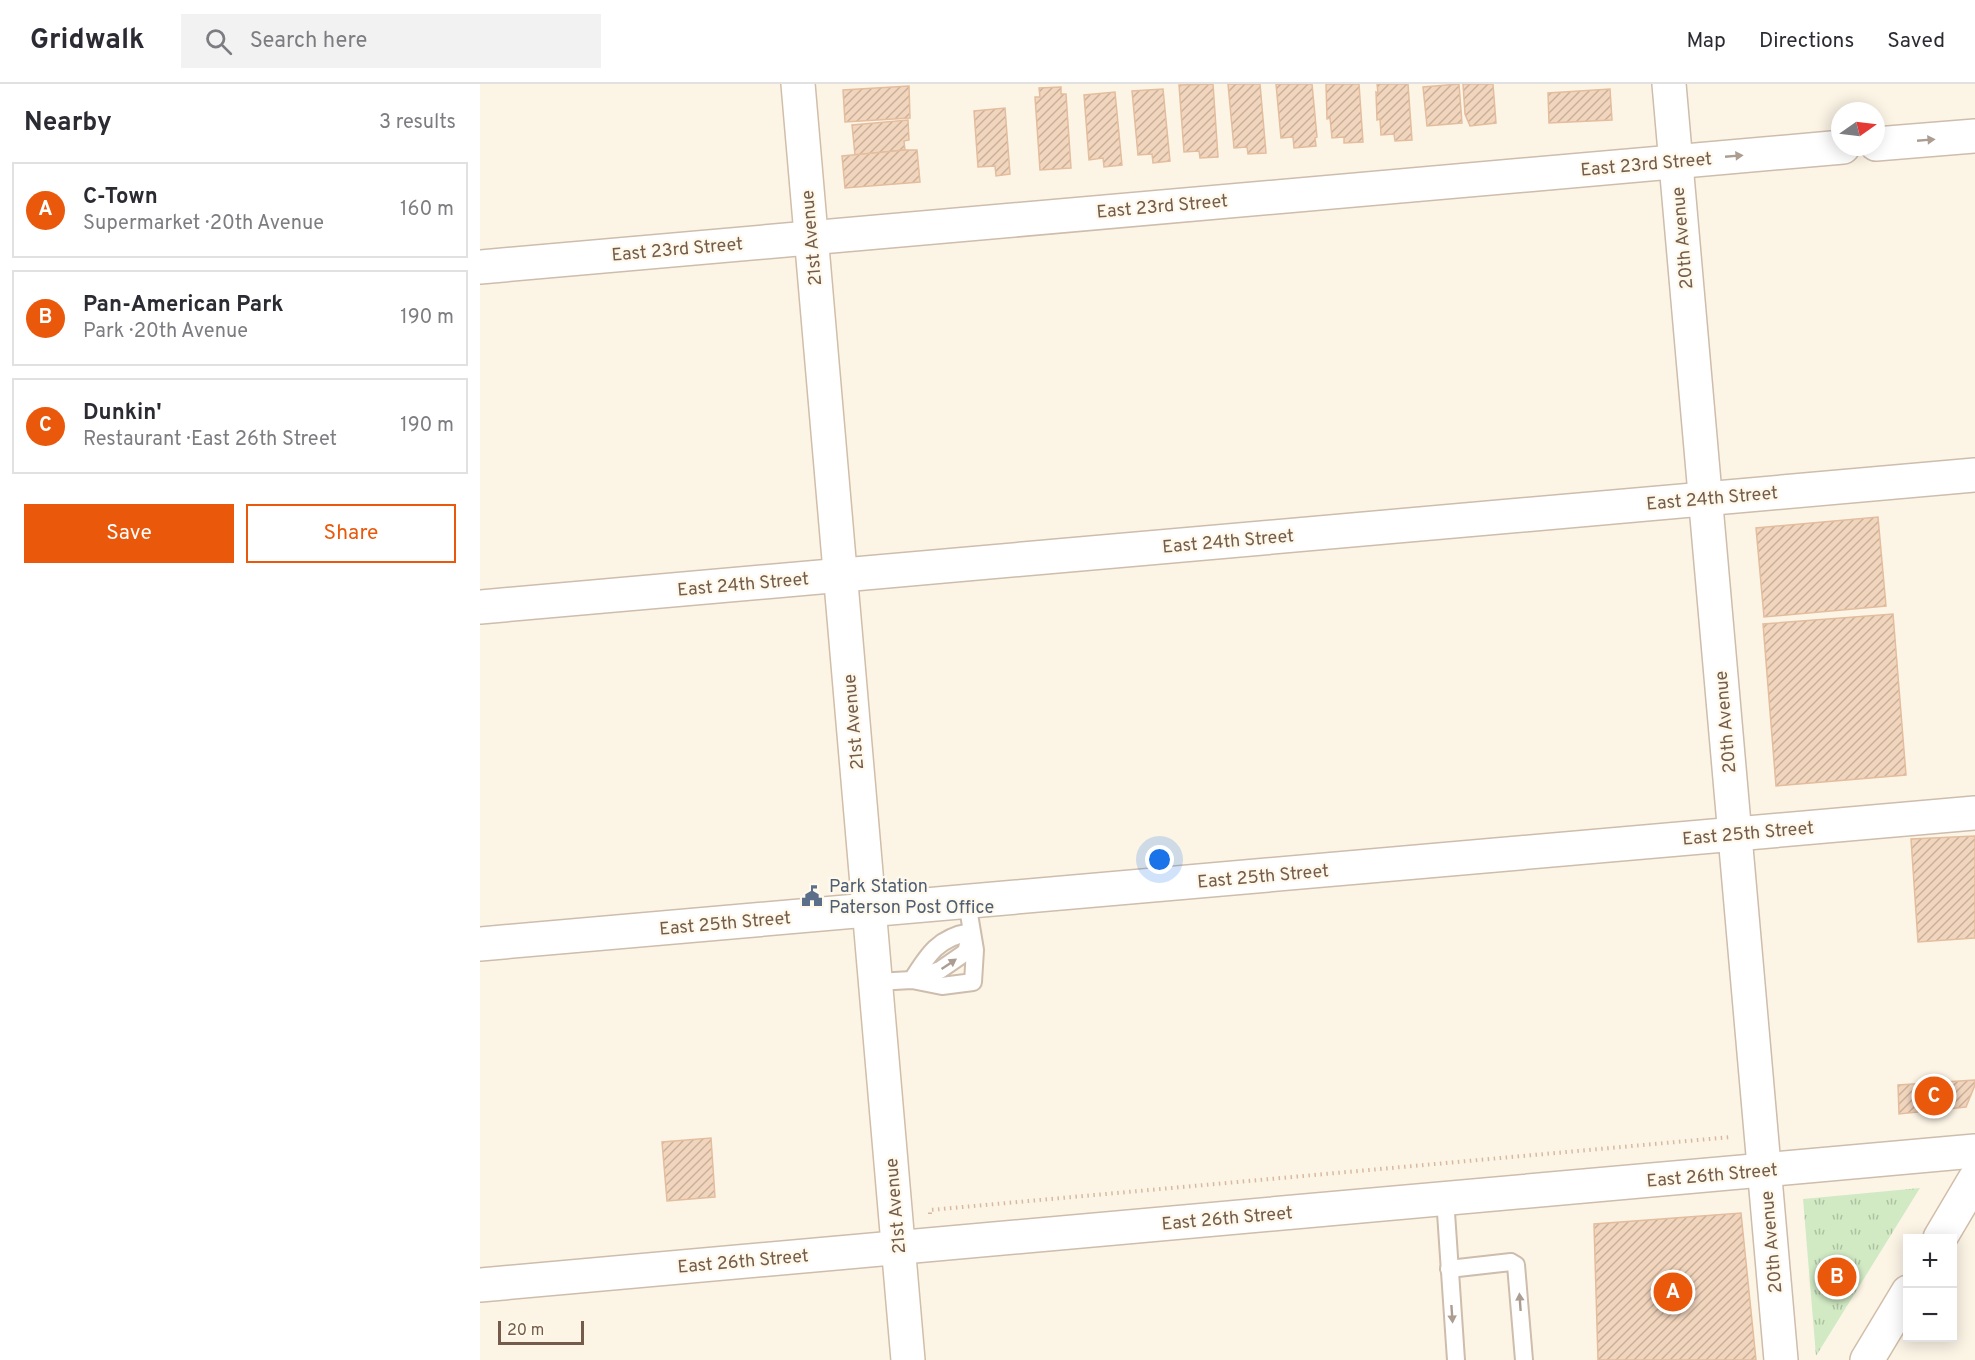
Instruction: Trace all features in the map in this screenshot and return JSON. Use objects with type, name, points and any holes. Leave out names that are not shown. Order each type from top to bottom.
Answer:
[{"type":"street","name":"21st Avenue","points":[[798,84],[908,1360]]},
{"type":"street","name":"20th Avenue","points":[[1669,84],[1781,1360]]},
{"type":"street","points":[[1885,143],[1975,136]]},
{"type":"street","name":"East 23rd Street","points":[[480,267],[1831,148]]},
{"type":"street","name":"East 24th Street","points":[[480,607],[1975,475]]},
{"type":"street","name":"East 25th Street","points":[[480,944],[869,910],[969,917],[1735,835],[1975,813]]},
{"type":"street","name":"East 26th Street","points":[[480,1285],[1975,1151]]},
{"type":"street","points":[[1943,1234],[1975,1179]]},
{"type":"street","points":[[1867,1360],[1903,1300]]},
{"type":"lane","points":[[912,980],[940,970],[966,952],[969,917]]},
{"type":"lane","points":[[876,982],[912,980],[942,986],[973,982],[975,950],[969,917]]},
{"type":"lane","points":[[1445,1198],[1456,1360]]},
{"type":"lane","points":[[1449,1269],[1511,1262],[1516,1265],[1524,1360]]},
{"type":"path","points":[[933,1244],[930,1210],[1762,1135]]},
{"type":"green space","points":[[1920,1188],[1816,1356],[1803,1199]]},
{"type":"building","points":[[1213,84],[1218,157],[1200,158],[1199,151],[1184,152],[1179,85]]},
{"type":"building","points":[[1228,84],[1260,84],[1266,153],[1248,154],[1247,147],[1234,148]]},
{"type":"building","points":[[1276,84],[1312,84],[1316,146],[1294,148],[1293,137],[1281,138]]},
{"type":"building","points":[[1326,84],[1359,84],[1363,142],[1344,143],[1344,137],[1332,138],[1330,118],[1327,119]]},
{"type":"building","points":[[1377,84],[1408,84],[1412,140],[1395,141],[1394,134],[1381,135],[1380,119],[1377,120]]},
{"type":"building","points":[[1459,84],[1462,123],[1427,126],[1423,87]]},
{"type":"building","points":[[1463,84],[1493,84],[1496,123],[1470,126],[1465,114]]},
{"type":"building","points":[[909,86],[910,118],[845,122],[843,90]]},
{"type":"building","points":[[1061,87],[1061,94],[1066,94],[1071,168],[1040,170],[1035,97],[1040,97],[1039,88]]},
{"type":"building","points":[[1163,89],[1170,161],[1153,163],[1152,154],[1138,155],[1132,91]]},
{"type":"building","points":[[1610,89],[1612,120],[1549,123],[1548,93]]},
{"type":"building","points":[[1115,92],[1122,165],[1104,167],[1103,158],[1089,160],[1084,95]]},
{"type":"building","points":[[1005,108],[1010,174],[996,176],[995,166],[978,167],[974,111]]},
{"type":"building","points":[[908,120],[909,140],[904,141],[905,150],[855,155],[852,125]]},
{"type":"building","points":[[917,150],[920,182],[845,188],[842,156]]},
{"type":"building","points":[[1878,517],[1886,606],[1764,617],[1756,528]]},
{"type":"building","points":[[1893,614],[1906,775],[1776,786],[1763,624]]},
{"type":"building","points":[[1975,836],[1975,938],[1918,942],[1911,839]]},
{"type":"building","points":[[1975,1080],[1966,1107],[1899,1114],[1898,1085]]},
{"type":"building","points":[[711,1138],[715,1197],[667,1201],[662,1142]]},
{"type":"building","points":[[1741,1213],[1756,1360],[1598,1360],[1594,1224]]},
{"type":"place","name":"Park Station Paterson Post Office","points":[[812,896]]},
{"type":"place","name":"Dunkin'","points":[[1934,1096]]},
{"type":"place","name":"Pan-American Park","points":[[1837,1277]]},
{"type":"place","name":"C-Town","points":[[1673,1292]]}]
